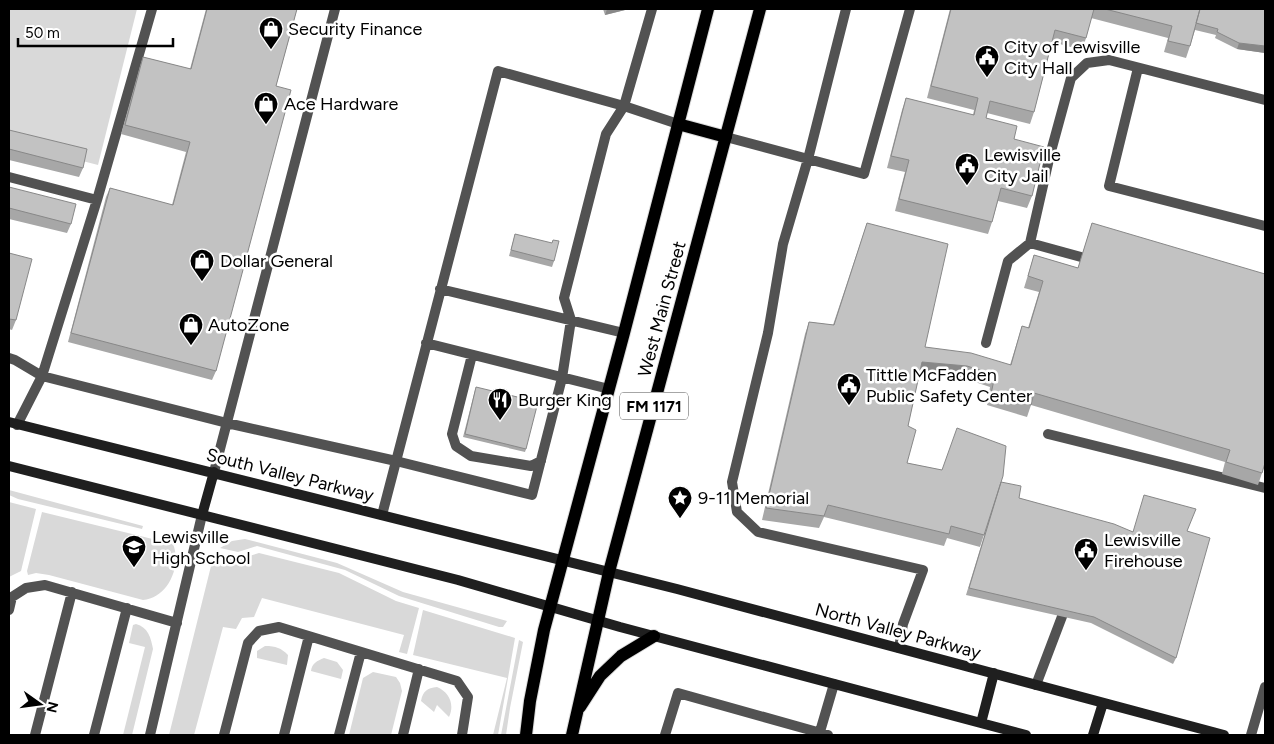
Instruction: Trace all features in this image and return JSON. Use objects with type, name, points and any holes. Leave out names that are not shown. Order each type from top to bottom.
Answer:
[{"type":"main road","name":"West Main Street","points":[[526,735],[530,701],[551,606],[708,9]]},
{"type":"main road","name":"West Main Street","points":[[572,735],[610,572],[760,9]]},
{"type":"main road","points":[[678,124],[726,137]]},
{"type":"main road","name":"South Valley Parkway","points":[[13,424],[214,472],[563,560]]},
{"type":"main road","points":[[9,466],[458,580],[654,636],[1026,735]]},
{"type":"main road","points":[[202,515],[214,472]]},
{"type":"main road","name":"North Valley Parkway","points":[[563,560],[1224,735]]},
{"type":"main road","points":[[576,713],[600,676],[621,656],[654,636]]},
{"type":"main road","points":[[981,723],[994,674]]},
{"type":"main road","points":[[1093,735],[1103,703]]},
{"type":"lane","points":[[13,424],[42,376],[97,200],[152,9]]},
{"type":"lane","points":[[214,472],[336,9]]},
{"type":"lane","points":[[9,358],[42,376],[227,423],[396,461],[532,496],[562,378],[572,320],[564,298],[606,134],[624,106],[652,9]]},
{"type":"lane","points":[[846,9],[808,159],[783,244],[768,333],[732,482],[737,512],[758,532],[923,570],[903,624],[899,648]]},
{"type":"lane","points":[[726,137],[864,174],[910,9]]},
{"type":"lane","points":[[986,343],[1008,261],[1030,243],[1050,155],[1071,78],[1087,63],[1109,60],[1265,100]]},
{"type":"lane","points":[[1138,68],[1109,186],[1265,226]]},
{"type":"lane","points":[[382,515],[498,71],[624,106],[678,124]]},
{"type":"lane","points":[[9,177],[97,200]]},
{"type":"lane","points":[[1030,243],[1081,257]]},
{"type":"lane","points":[[440,289],[624,334]]},
{"type":"lane","points":[[426,343],[562,378],[609,388]]},
{"type":"lane","points":[[472,355],[452,434],[456,446],[471,456],[531,466],[541,461]]},
{"type":"lane","points":[[1048,434],[1265,488]]},
{"type":"lane","points":[[150,735],[202,515]]},
{"type":"lane","points":[[9,610],[12,597],[26,588],[46,585],[177,623]]},
{"type":"lane","points":[[35,735],[72,592]]},
{"type":"lane","points":[[1036,685],[1069,600]]},
{"type":"lane","points":[[94,735],[127,608]]},
{"type":"lane","points":[[224,735],[248,643],[259,631],[279,627],[457,681],[468,697],[466,721],[462,735]]},
{"type":"lane","points":[[284,735],[309,636]]},
{"type":"lane","points":[[340,735],[361,652]]},
{"type":"lane","points":[[403,735],[419,669]]},
{"type":"lane","points":[[665,735],[678,693],[822,734],[834,684]]},
{"type":"lane","points":[[1251,735],[1265,687]]},
{"type":"shaded area","points":[[9,9],[137,9],[98,165],[9,142]]},
{"type":"shaded area","points":[[9,490],[143,526],[142,529],[18,499],[9,495]]},
{"type":"shaded area","points":[[9,502],[36,509],[21,571],[9,577]]},
{"type":"shaded area","points":[[42,512],[173,544],[176,562],[171,580],[160,594],[143,600],[49,575],[36,573],[28,575],[27,571]]},
{"type":"shaded area","points":[[245,539],[337,563],[403,592],[507,621],[503,627],[499,627],[399,596],[345,570],[257,546],[238,552],[220,548],[232,541]]},
{"type":"shaded area","points":[[259,553],[339,573],[396,601],[419,608],[407,654],[399,652],[404,635],[262,598],[254,617],[242,618],[236,629],[223,627],[194,735],[169,735],[213,558],[217,554],[239,559]]},
{"type":"shaded area","points":[[423,610],[515,638],[498,735],[493,735],[507,678],[413,655]]},
{"type":"shaded area","points":[[136,624],[146,630],[153,649],[132,735],[123,735],[145,647],[129,643],[133,625]]},
{"type":"shaded area","points":[[519,640],[523,642],[506,735],[501,735]]},
{"type":"shaded area","points":[[265,646],[278,648],[288,655],[287,665],[257,658],[257,651]]},
{"type":"shaded area","points":[[324,658],[337,662],[343,670],[341,679],[311,671],[317,661]]},
{"type":"shaded area","points":[[373,672],[396,677],[400,683],[402,691],[391,735],[349,735],[363,678]]},
{"type":"shaded area","points":[[437,687],[445,692],[450,699],[451,712],[449,717],[437,705],[434,712],[421,701],[426,691]]},
{"type":"building","points":[[207,9],[297,9],[276,86],[291,90],[216,371],[71,333],[110,188],[173,205],[190,142],[125,125],[143,57],[191,69]]},
{"type":"building","points":[[951,9],[1094,9],[1086,38],[1055,30],[1034,112],[990,101],[986,118],[1017,126],[1014,139],[1044,147],[1032,196],[1001,188],[992,222],[899,199],[909,160],[891,156],[906,98],[974,115],[978,98],[931,86]]},
{"type":"building","points":[[1105,9],[1200,9],[1190,46],[1168,41],[1172,26]]},
{"type":"building","points":[[1200,9],[1265,9],[1265,46],[1239,43],[1217,32],[1218,29],[1196,23]]},
{"type":"building","points":[[9,130],[87,149],[83,168],[9,149]]},
{"type":"building","points":[[9,187],[76,204],[71,224],[9,208]]},
{"type":"building","points":[[867,223],[948,244],[925,347],[971,353],[1011,365],[1022,326],[1029,328],[1043,281],[1028,276],[1034,255],[1078,268],[1092,223],[1265,274],[1265,463],[1262,473],[1226,462],[1230,450],[1034,393],[1031,405],[991,394],[995,375],[967,366],[922,362],[908,426],[916,430],[907,463],[942,470],[957,428],[1006,446],[1003,476],[984,535],[951,526],[949,534],[828,505],[824,516],[766,508],[809,322],[834,325]]},
{"type":"building","points":[[515,234],[552,243],[553,240],[559,241],[554,261],[511,250]]},
{"type":"building","points":[[9,253],[32,259],[16,320],[9,319]]},
{"type":"building","name":"Burger King","points":[[476,387],[538,402],[526,449],[465,434]]},
{"type":"building","name":"Lewisville Firehouse","points":[[1001,482],[1021,486],[1019,498],[1114,524],[1133,532],[1144,495],[1196,509],[1187,531],[1210,538],[1176,658],[1094,617],[969,588]]},
{"type":"place","name":"Security Finance","points":[[271,50]]},
{"type":"place","name":"City of Lewisville City Hall","points":[[987,78]]},
{"type":"place","name":"Ace Hardware","points":[[266,125]]},
{"type":"place","name":"Lewisville City Jail","points":[[967,186]]},
{"type":"place","name":"Dollar General","points":[[202,282]]},
{"type":"place","name":"AutoZone","points":[[191,346]]},
{"type":"place","name":"Tittle McFadden Public Safety Center","points":[[849,406]]},
{"type":"place","name":"Burger King","points":[[500,421]]},
{"type":"place","name":"9-11 Memorial","points":[[680,519]]},
{"type":"place","name":"Lewisville High School","points":[[134,568]]},
{"type":"place","name":"Lewisville Firehouse","points":[[1086,571]]}]
